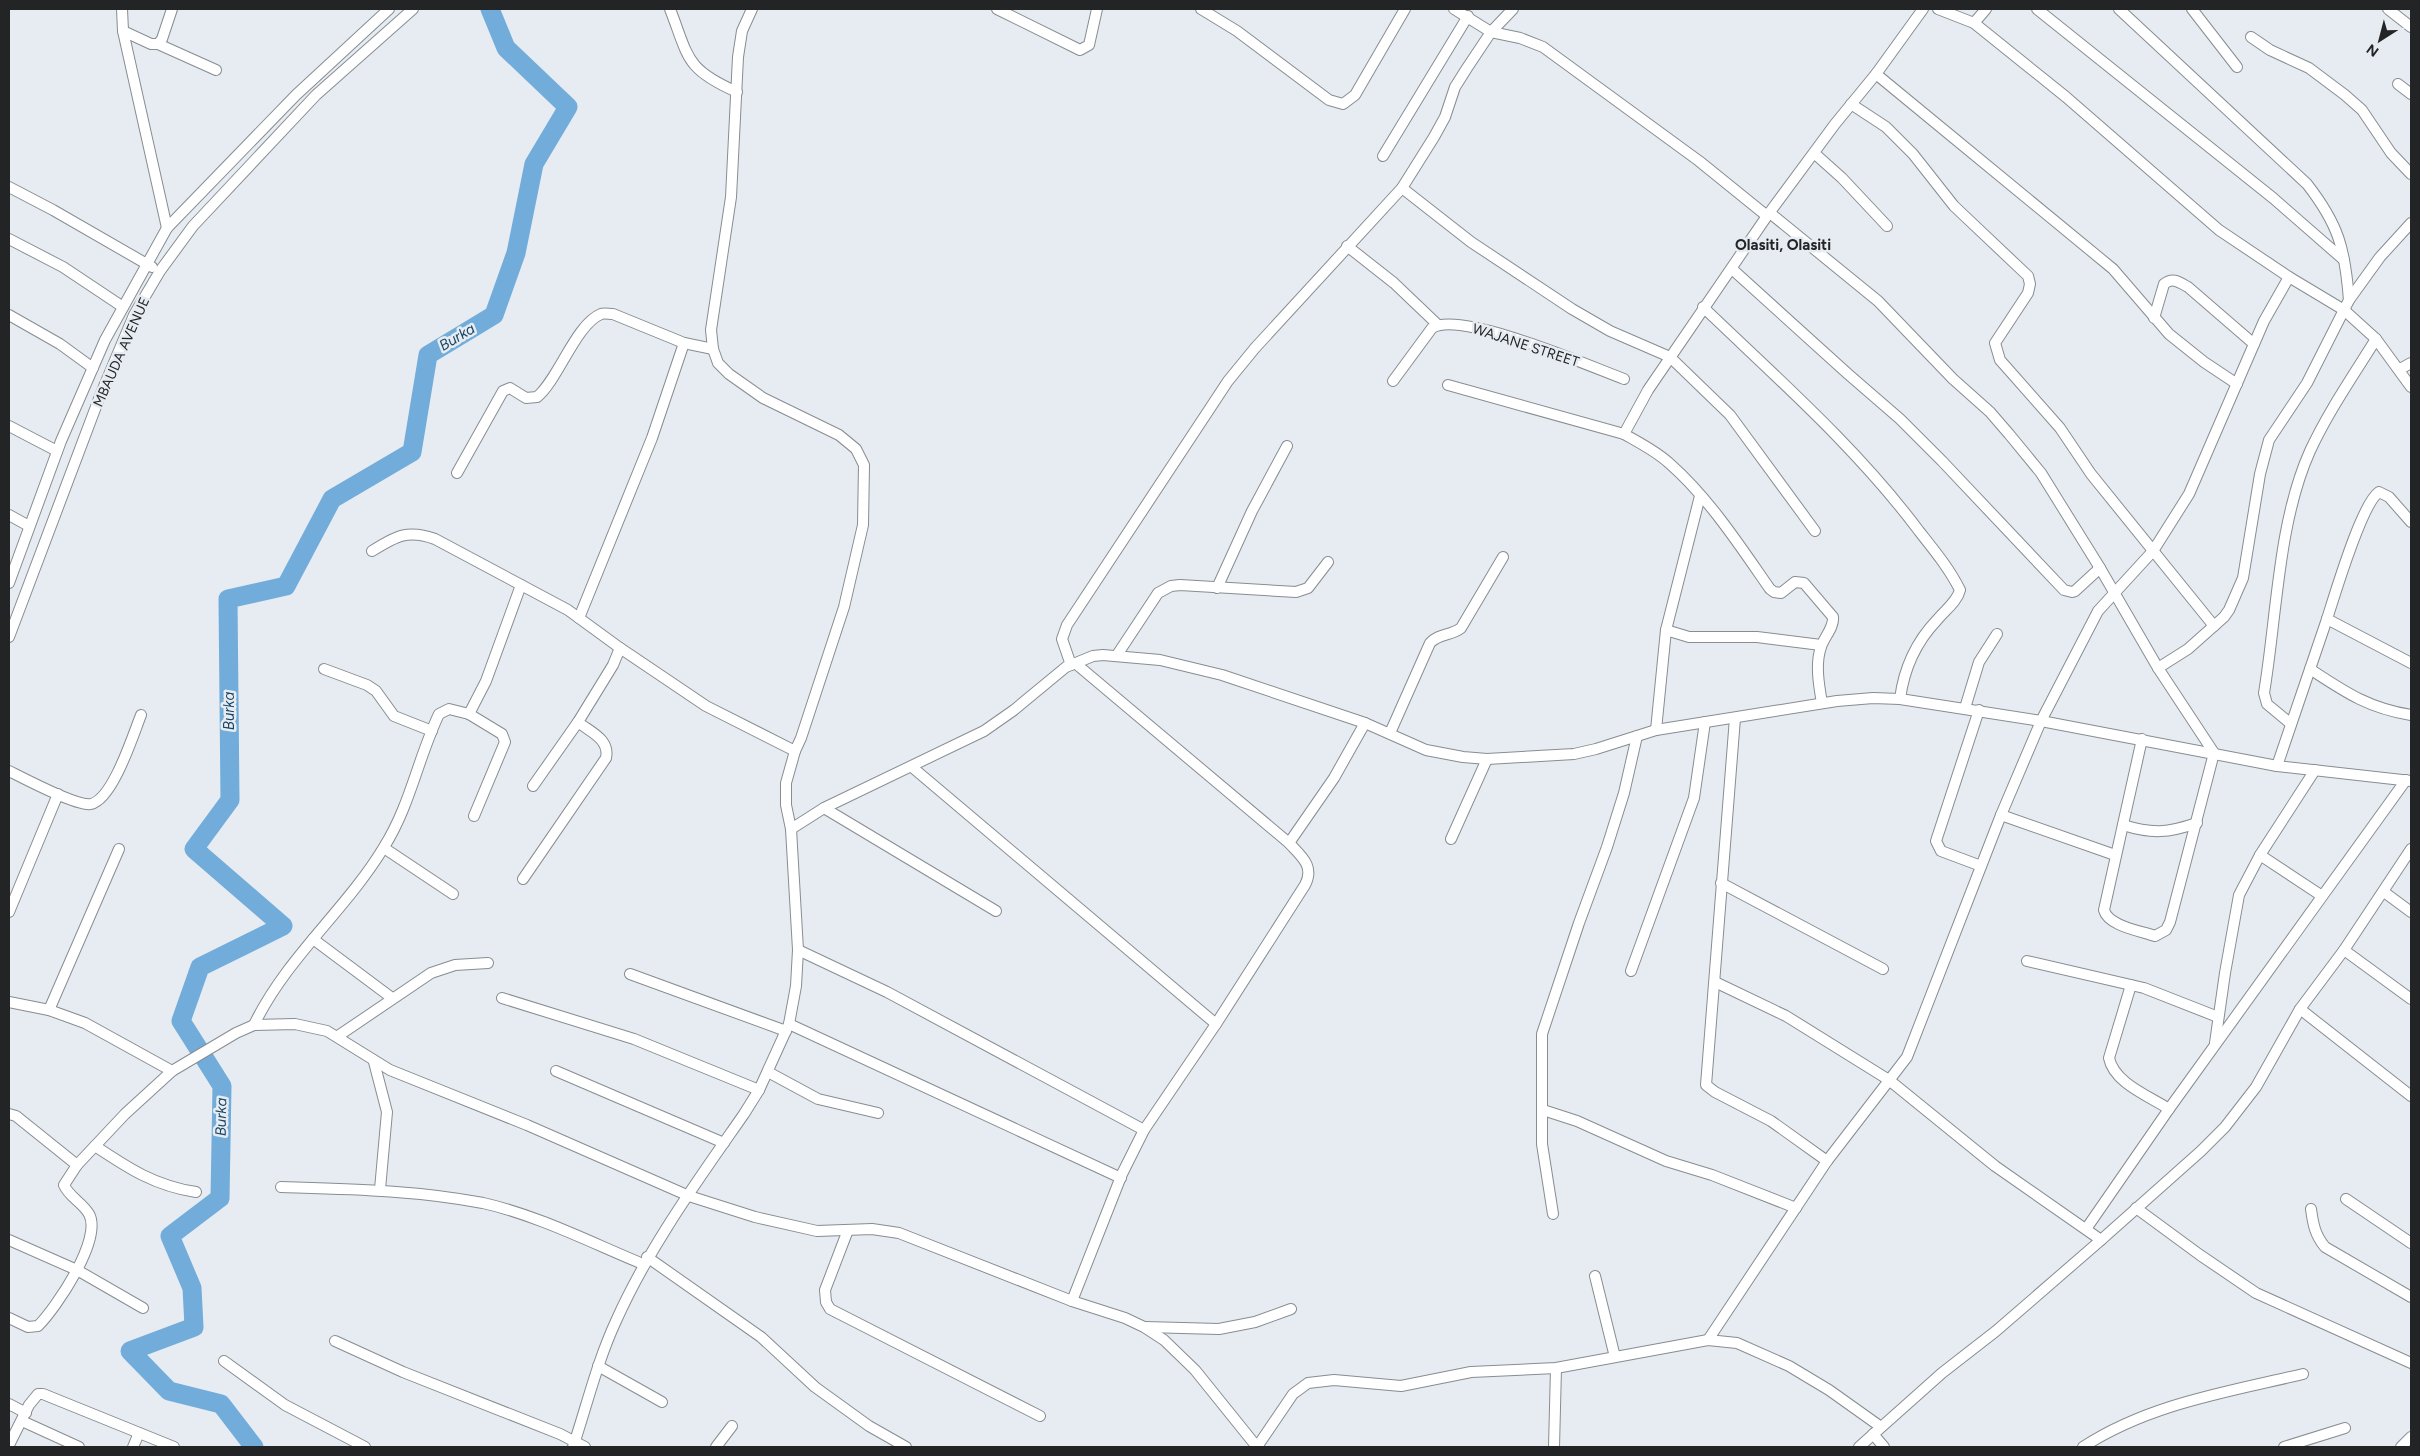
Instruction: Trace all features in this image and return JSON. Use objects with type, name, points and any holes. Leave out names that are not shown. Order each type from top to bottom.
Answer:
[{"type":"street","points":[[122,9],[123,31],[167,228]]},
{"type":"street","points":[[158,44],[162,39],[172,9]]},
{"type":"street","points":[[9,583],[57,451],[93,368],[123,307],[167,228],[296,95],[389,9]]},
{"type":"street","name":"MBAUDA AVENUE","points":[[9,637],[100,396],[134,315],[160,271],[194,226],[302,108],[413,9]]},
{"type":"street","points":[[670,9],[690,60],[696,69],[714,82],[737,92]]},
{"type":"street","points":[[574,1444],[598,1366],[616,1320],[645,1261],[759,1090],[788,1027],[796,986],[798,950],[791,829],[786,805],[786,783],[844,607],[863,525],[864,465],[856,449],[839,435],[763,398],[729,374],[718,363],[713,349],[712,320],[731,198],[738,57],[742,31],[752,9]]},
{"type":"street","points":[[997,9],[1080,50],[1089,45],[1097,9]]},
{"type":"street","points":[[1202,9],[1237,31],[1329,100],[1343,104],[1355,95],[1405,9]]},
{"type":"street","points":[[1454,9],[1491,32],[1520,38],[1550,52],[1699,161],[1866,290],[1953,379],[1990,412],[2041,473],[2100,568],[2158,668],[2214,753],[2170,922],[2161,934],[2155,936],[2115,922],[2105,915],[2104,904],[2142,739]]},
{"type":"street","points":[[1072,1301],[1121,1178],[1144,1130],[1216,1024],[1308,879],[1309,868],[1289,843],[1073,664],[1062,639],[1067,626],[1215,399],[1254,348],[1402,188],[1445,117],[1455,87],[1491,32],[1512,9]]},
{"type":"street","points":[[1624,434],[1648,390],[1703,307],[1732,269],[1768,215],[1851,104],[1876,74],[1923,9]]},
{"type":"street","points":[[1938,9],[1974,23],[2066,97],[2196,213],[2289,277],[2344,310],[2376,339],[2411,387]]},
{"type":"street","points":[[1974,23],[1986,9]]},
{"type":"street","points":[[2037,9],[2273,198],[2344,260]]},
{"type":"street","points":[[2119,9],[2307,184],[2335,225],[2340,238],[2350,300]]},
{"type":"street","points":[[2388,9],[2411,27]]},
{"type":"street","points":[[2194,10],[2237,67]]},
{"type":"street","points":[[1383,156],[1468,16]]},
{"type":"street","points":[[123,31],[151,44],[158,44],[216,70]]},
{"type":"street","points":[[2251,37],[2270,50],[2309,68],[2345,95],[2362,110],[2391,153],[2411,174]]},
{"type":"street","points":[[1876,74],[2113,269],[2154,318],[2189,350],[2236,384]]},
{"type":"street","points":[[2398,84],[2411,94]]},
{"type":"street","points":[[1851,104],[1886,127],[1913,154],[1960,212],[2028,276],[2030,284],[2028,293],[1995,343],[1996,352],[2000,360],[2060,428],[2091,474],[2214,626]]},
{"type":"street","points":[[1814,153],[1842,178],[1888,226]]},
{"type":"street","points":[[9,187],[53,210],[146,265],[160,271]]},
{"type":"street","points":[[1402,188],[1470,242],[1572,310],[1610,331],[1670,357],[1730,414],[1815,530]]},
{"type":"street","points":[[2158,668],[2188,649],[2229,610],[2243,578],[2260,474],[2267,445],[2307,383],[2350,300],[2380,257],[2411,223]]},
{"type":"street","points":[[9,239],[63,267],[123,307]]},
{"type":"street","points":[[1347,246],[1394,283],[1438,325],[1427,334],[1393,381]]},
{"type":"street","points":[[1732,269],[1828,357],[1900,419],[2064,590],[2076,591],[2100,568]]},
{"type":"street","points":[[1708,1340],[1827,1161],[1890,1080],[1912,1047],[2000,815],[2041,721],[2098,611],[2153,550],[2190,494],[2254,344],[2289,277]]},
{"type":"street","points":[[2154,318],[2164,284],[2168,281],[2176,280],[2188,287],[2254,344]]},
{"type":"street","points":[[1703,307],[1847,446],[1900,505],[1951,572],[1960,590],[1955,600],[1928,629],[1912,655],[1902,681],[1900,699]]},
{"type":"street","points":[[457,473],[503,391],[510,388],[526,398],[537,398],[579,336],[591,321],[601,314],[613,314],[684,343],[713,349]]},
{"type":"street","points":[[9,316],[60,344],[93,368]]},
{"type":"street","name":"WAJANE STREET","points":[[1438,325],[1472,326],[1500,334],[1624,379]]},
{"type":"street","points":[[2291,724],[2267,704],[2264,693],[2288,520],[2310,452],[2339,399],[2376,339]]},
{"type":"street","points":[[579,618],[652,438],[684,343]]},
{"type":"street","points":[[2400,370],[2411,363]]},
{"type":"street","points":[[1448,385],[1624,434],[1671,464],[1700,496],[1739,545],[1770,589],[1781,593],[1795,582],[1804,583],[1833,617],[1833,622],[1821,645],[1819,669],[1822,703]]},
{"type":"street","points":[[9,426],[57,451]]},
{"type":"street","points":[[1217,588],[1252,511],[1287,446]]},
{"type":"street","points":[[2277,766],[2344,566],[2365,513],[2375,495],[2379,492],[2389,497],[2411,522]]},
{"type":"street","points":[[1656,730],[1666,630],[1700,496]]},
{"type":"street","points":[[9,515],[29,526]]},
{"type":"street","points":[[372,551],[393,538],[414,534],[424,535],[521,585],[579,618],[706,706],[795,752]]},
{"type":"street","points":[[1390,733],[1430,643],[1437,636],[1453,633],[1461,628],[1503,557]]},
{"type":"street","points":[[1117,655],[1152,600],[1163,589],[1180,585],[1302,591],[1312,584],[1328,562]]},
{"type":"street","points":[[469,714],[486,681],[521,585]]},
{"type":"street","points":[[2327,619],[2411,663]]},
{"type":"street","points":[[1666,630],[1695,638],[1757,637],[1821,645]]},
{"type":"street","points":[[1964,708],[1979,662],[1998,634]]},
{"type":"street","points":[[533,786],[578,722],[613,665],[620,648]]},
{"type":"street","points":[[791,829],[824,808],[984,732],[1073,664],[1093,656],[1117,655],[1160,660],[1222,675],[1365,722],[1426,750],[1442,754],[1487,759],[1574,754],[1656,730],[1855,698],[1900,699],[2041,721],[2277,766],[2408,780]]},
{"type":"street","points":[[324,669],[367,684],[376,692],[394,716],[432,731]]},
{"type":"street","points":[[2310,669],[2359,700],[2394,712],[2411,715]]},
{"type":"street","points":[[254,1025],[262,1007],[281,980],[366,874],[384,848],[406,805],[432,731],[439,714],[444,710],[469,714],[502,734],[505,742],[474,816]]},
{"type":"street","points":[[1979,710],[1936,841],[1941,851],[1981,866]]},
{"type":"street","points":[[9,771],[85,805],[92,804],[104,795],[125,757],[141,715]]},
{"type":"street","points":[[1736,718],[1721,883],[1706,1085],[1715,1092],[1778,1126],[1827,1161]]},
{"type":"street","points":[[523,879],[606,758],[607,747],[604,742],[578,722]]},
{"type":"street","points":[[1289,843],[1334,778],[1365,722]]},
{"type":"street","points":[[1631,971],[1694,798],[1705,722]]},
{"type":"street","points":[[1553,1214],[1542,1144],[1542,1034],[1579,923],[1607,848],[1624,793],[1637,736]]},
{"type":"street","points":[[1451,839],[1487,759]]},
{"type":"street","points":[[912,767],[1216,1024]]},
{"type":"street","points":[[2215,1044],[2239,895],[2260,855],[2315,770]]},
{"type":"street","points":[[2086,1229],[2215,1044],[2408,780]]},
{"type":"street","points":[[9,912],[58,794]]},
{"type":"street","points":[[824,808],[996,910]]},
{"type":"street","points":[[2000,815],[2115,855]]},
{"type":"street","points":[[2123,825],[2152,832],[2178,830],[2197,823]]},
{"type":"street","points":[[384,848],[453,894]]},
{"type":"street","points":[[49,1010],[119,849]]},
{"type":"street","points":[[1859,1447],[2101,1240],[2201,1151],[2256,1088],[2300,1009],[2344,950],[2411,849]]},
{"type":"street","points":[[2260,855],[2322,896]]},
{"type":"street","points":[[2402,864],[2411,871]]},
{"type":"street","points":[[1721,883],[1883,969]]},
{"type":"street","points":[[2384,892],[2411,912]]},
{"type":"street","points":[[313,939],[392,998]]},
{"type":"street","points":[[798,950],[887,992],[1144,1130]]},
{"type":"street","points":[[2344,950],[2411,998]]},
{"type":"street","points":[[2027,961],[2131,985],[2218,1017]]},
{"type":"street","points":[[338,1036],[416,981],[444,968],[467,963],[488,964]]},
{"type":"street","points":[[630,974],[788,1027],[1121,1178]]},
{"type":"street","points":[[1715,982],[1786,1016],[1890,1080],[1968,1146],[2101,1240]]},
{"type":"street","points":[[2131,985],[2109,1058],[2111,1066],[2124,1081],[2169,1109]]},
{"type":"street","points":[[502,998],[648,1044],[759,1090]]},
{"type":"street","points":[[9,1002],[49,1010],[85,1023],[172,1072]]},
{"type":"street","points":[[2300,1009],[2411,1096]]},
{"type":"street","points":[[9,1318],[28,1327],[38,1326],[77,1270],[92,1232],[92,1224],[89,1214],[66,1192],[64,1185],[77,1165],[125,1114],[172,1072],[254,1025],[295,1024],[317,1028],[338,1036],[374,1062],[405,1077],[526,1125],[689,1196],[755,1216],[817,1231],[886,1230],[914,1237],[1072,1301],[1125,1318],[1164,1340],[1196,1370],[1257,1447],[1293,1394],[1308,1383],[1334,1380],[1401,1386],[1471,1372],[1556,1368],[1708,1340],[1737,1344],[1789,1366],[1829,1390],[1877,1430],[1884,1447]]},
{"type":"street","points":[[374,1062],[387,1112],[380,1189]]},
{"type":"street","points":[[556,1071],[724,1143]]},
{"type":"street","points":[[768,1072],[818,1099],[878,1113]]},
{"type":"street","points":[[1543,1110],[1585,1124],[1666,1161],[1712,1175],[1796,1208]]},
{"type":"street","points":[[9,1114],[16,1116],[77,1165]]},
{"type":"street","points":[[95,1146],[132,1171],[157,1183],[166,1187],[196,1192]]},
{"type":"street","points":[[281,1187],[380,1189],[483,1204],[549,1225],[645,1261],[761,1337],[815,1386],[869,1426],[906,1447]]},
{"type":"street","points":[[2346,1199],[2411,1243]]},
{"type":"street","points":[[2136,1208],[2256,1293],[2411,1363]]},
{"type":"street","points":[[2311,1209],[2313,1228],[2317,1238],[2325,1247],[2411,1297]]},
{"type":"street","points":[[848,1230],[825,1290],[826,1302],[830,1309],[1040,1416]]},
{"type":"street","points":[[9,1240],[77,1270],[143,1308]]},
{"type":"street","points":[[1595,1276],[1615,1357]]},
{"type":"street","points":[[1144,1327],[1219,1329],[1255,1322],[1291,1308]]},
{"type":"street","points":[[334,1341],[387,1366],[585,1447]]},
{"type":"street","points":[[224,1361],[285,1405],[364,1447]]},
{"type":"street","points":[[598,1366],[662,1402]]},
{"type":"street","points":[[1554,1447],[1556,1368]]},
{"type":"street","points":[[2083,1447],[2118,1427],[2147,1414],[2303,1374]]},
{"type":"street","points":[[9,1445],[34,1396],[43,1394],[174,1447]]},
{"type":"street","points":[[9,1404],[24,1417],[78,1447]]},
{"type":"street","points":[[716,1447],[732,1426]]},
{"type":"street","points":[[2284,1447],[2345,1428]]},
{"type":"street","points":[[133,1447],[139,1433]]},
{"type":"street","points":[[2401,1447],[2411,1437]]},
{"type":"waterway","name":"Burka","points":[[254,1447],[221,1404],[169,1391],[130,1351],[194,1327],[192,1288],[170,1236],[220,1198],[222,1086],[181,1021],[200,967],[283,926],[194,849],[230,800],[228,599],[286,586],[332,499],[412,452],[428,355],[494,315],[516,253],[534,164],[568,107],[506,48],[490,9]]},
{"type":"district","name":"Olasiti, Olasiti","points":[[1783,245]]}]
